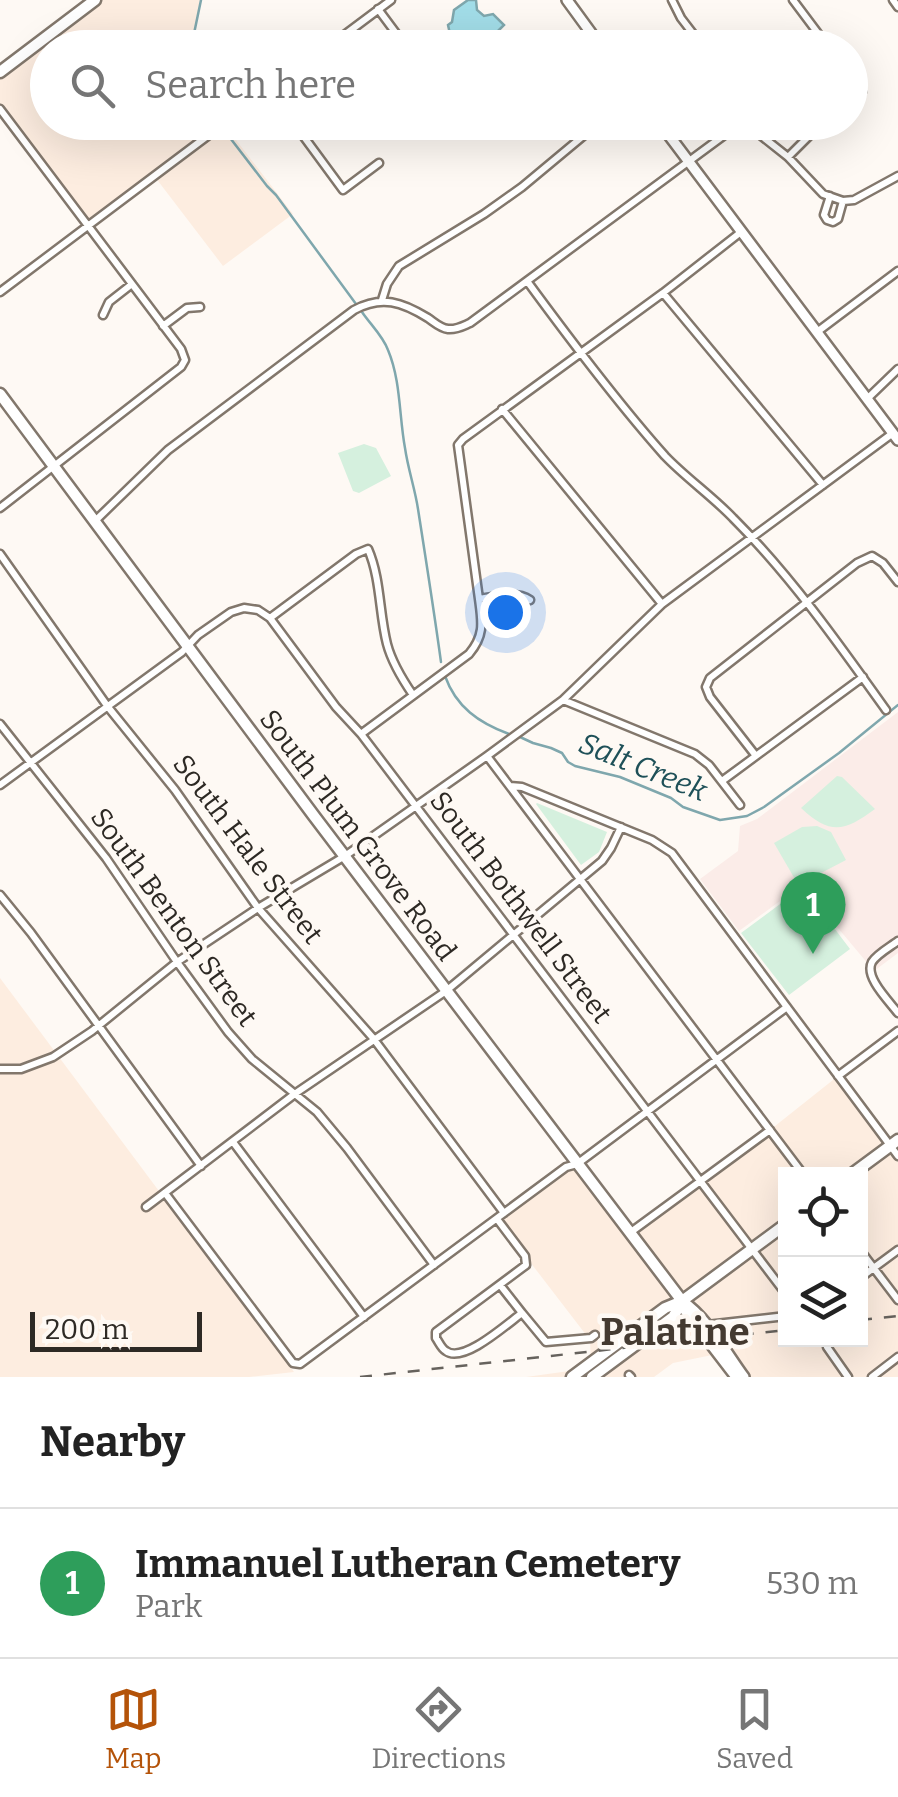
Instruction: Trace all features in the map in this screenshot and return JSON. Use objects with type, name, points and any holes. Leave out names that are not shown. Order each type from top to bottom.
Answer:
[{"type":"main road","points":[[55,30],[95,0]]},
{"type":"main road","points":[[0,72],[30,49]]},
{"type":"main road","name":"South Plum Grove Road","points":[[0,394],[682,1301]]},
{"type":"main road","points":[[861,1167],[894,1143]]},
{"type":"main road","points":[[572,1377],[778,1230]]},
{"type":"main road","points":[[592,1377],[672,1318],[682,1301]]},
{"type":"street","points":[[352,30],[391,0]]},
{"type":"street","points":[[566,0],[588,30]]},
{"type":"street","points":[[672,0],[690,30]]},
{"type":"street","points":[[793,0],[816,30]]},
{"type":"street","points":[[893,0],[898,7]]},
{"type":"street","points":[[378,10],[394,30]]},
{"type":"street","points":[[0,108],[185,360],[0,508]]},
{"type":"street","points":[[0,292],[203,140]]},
{"type":"street","points":[[306,140],[343,190],[380,163]]},
{"type":"street","points":[[382,300],[399,266],[522,188],[579,140]]},
{"type":"street","points":[[0,1069],[21,1069],[53,1057],[177,962],[344,856],[487,756],[563,700],[662,604],[896,437],[672,140]]},
{"type":"street","points":[[95,521],[158,459],[354,310],[382,300],[405,304],[443,333],[470,323],[718,140]]},
{"type":"street","points":[[766,140],[823,194],[843,201],[854,200],[898,176]]},
{"type":"street","points":[[788,157],[805,140]]},
{"type":"street","points":[[830,196],[824,215],[833,222],[838,219],[843,201]]},
{"type":"street","points":[[361,734],[470,654],[480,642],[482,625],[458,445],[741,232]]},
{"type":"street","points":[[817,332],[898,271]]},
{"type":"street","points":[[528,282],[581,354],[667,457],[751,537],[886,710]]},
{"type":"street","points":[[103,314],[108,302],[132,284]]},
{"type":"street","points":[[663,293],[823,486]]},
{"type":"street","points":[[163,326],[187,308],[200,307]]},
{"type":"street","points":[[868,398],[898,369]]},
{"type":"street","points":[[502,409],[662,604]]},
{"type":"street","points":[[0,785],[189,647],[198,635],[230,612],[258,610],[270,618],[368,548],[387,644],[394,664],[413,694]]},
{"type":"street","name":"South Hale Street","points":[[0,554],[258,908],[373,1038],[501,1216],[526,1261],[523,1268],[500,1285]]},
{"type":"street","points":[[756,756],[710,697],[706,687],[710,678],[857,562],[872,556],[898,582]]},
{"type":"street","points":[[479,600],[507,595],[530,600]]},
{"type":"street","name":"South Bothwell Street","points":[[270,618],[778,1284]]},
{"type":"street","points":[[722,781],[863,677]]},
{"type":"street","points":[[563,700],[695,754],[709,765],[740,805]]},
{"type":"street","name":"South Benton Street","points":[[0,724],[106,858],[241,1048],[317,1112],[434,1265]]},
{"type":"street","points":[[487,756],[799,1167]]},
{"type":"street","points":[[510,786],[621,827],[672,853],[838,1076],[894,1143],[898,1156]]},
{"type":"street","points":[[146,1206],[296,1093],[446,991],[607,855],[621,827]]},
{"type":"street","points":[[0,895],[201,1166]]},
{"type":"street","points":[[898,941],[873,960],[869,968],[898,1012]]},
{"type":"street","points":[[164,1193],[293,1363],[304,1362],[787,1007]]},
{"type":"street","points":[[838,1076],[898,1031]]},
{"type":"street","points":[[630,1233],[770,1130]]},
{"type":"street","points":[[234,1142],[364,1317]]},
{"type":"street","points":[[868,1272],[898,1250]]},
{"type":"street","points":[[865,1257],[898,1300]]},
{"type":"street","points":[[522,1313],[474,1349],[451,1354],[434,1334],[500,1285],[522,1313],[544,1342],[595,1335]]},
{"type":"street","points":[[682,1301],[706,1325],[736,1376]]},
{"type":"street","points":[[682,1301],[683,1308],[736,1376]]},
{"type":"street","points":[[706,1325],[778,1317]]},
{"type":"street","points":[[827,1348],[848,1377]]},
{"type":"street","points":[[872,1377],[898,1357]]},
{"type":"shaded area","points":[[95,0],[200,0],[194,30],[55,30]]},
{"type":"shaded area","points":[[30,49],[30,140],[236,140],[293,214],[223,266],[155,177],[89,227],[0,109],[0,72]]},
{"type":"shaded area","points":[[898,712],[898,953],[874,971],[802,885],[739,931],[700,879],[738,851],[740,826],[757,819]]},
{"type":"shaded area","points":[[0,978],[294,1372],[249,1377],[0,1377]]},
{"type":"shaded area","points":[[838,1076],[890,1146],[898,1140],[898,1377],[730,1377],[737,1372],[722,1353],[673,1363],[654,1377],[526,1377],[591,1368],[590,1340],[497,1219],[566,1167],[577,1164],[629,1233]]},
{"type":"green space","points":[[364,444],[376,448],[391,476],[359,493],[353,491],[338,453]]},
{"type":"green space","points":[[837,776],[875,809],[838,827],[821,823],[801,808]]},
{"type":"green space","points":[[537,803],[607,832],[599,852],[581,865]]},
{"type":"green space","points":[[817,826],[831,832],[846,860],[802,883],[796,881],[774,843],[802,827]]},
{"type":"green space","points":[[803,887],[850,949],[789,995],[741,933]]},
{"type":"water","points":[[468,0],[476,0],[477,10],[484,16],[493,14],[504,25],[499,30],[449,30],[454,10]]},
{"type":"waterway","name":"Salt Creek","points":[[195,30],[201,0]]},
{"type":"waterway","name":"Salt Creek","points":[[232,140],[356,304]]},
{"type":"waterway","name":"Salt Creek","points":[[362,312],[386,345],[395,374],[441,662]]},
{"type":"waterway","name":"Salt Creek","points":[[445,676],[455,697],[470,712],[509,734]]},
{"type":"waterway","name":"Salt Creek","points":[[520,737],[562,753],[575,766],[620,777],[720,820],[747,816],[764,807],[898,705]]},
{"type":"railway","points":[[868,1319],[898,1316]]},
{"type":"railway","points":[[360,1377],[778,1331]]},
{"type":"place","name":"Immanuel Lutheran Cemetery","points":[[813,954]]},
{"type":"district","name":"Palatine","points":[[675,1332]]}]
